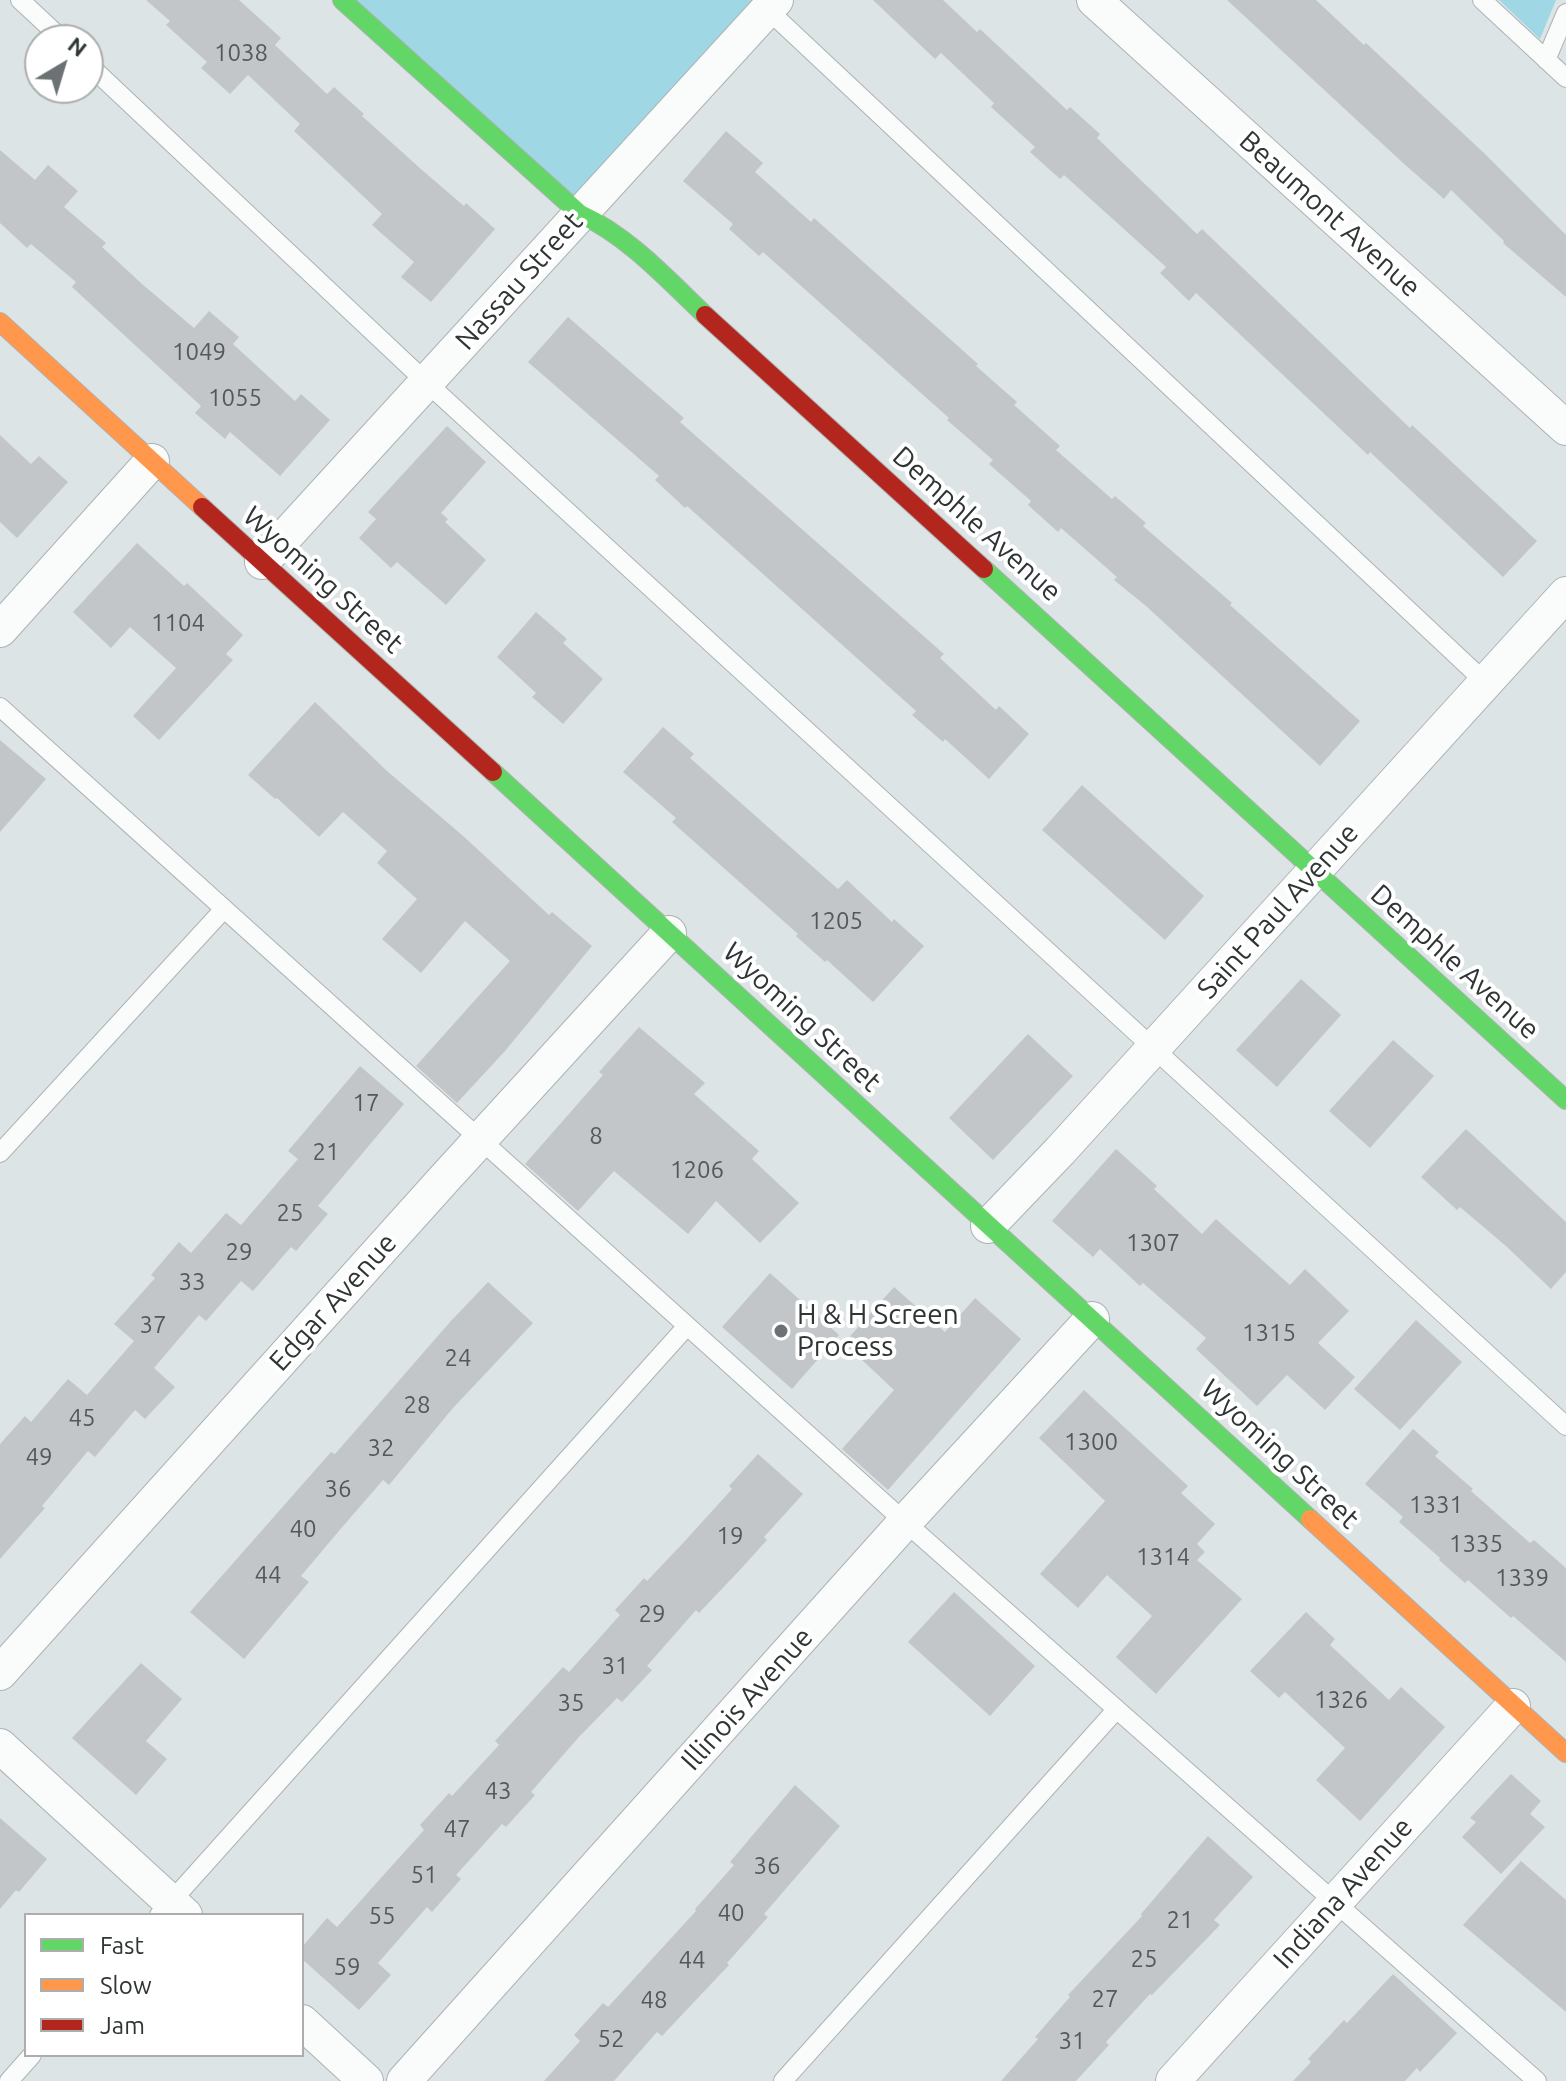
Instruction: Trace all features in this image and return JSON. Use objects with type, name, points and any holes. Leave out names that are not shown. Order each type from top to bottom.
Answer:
[{"type":"street","name":"Demphle Avenue","points":[[342,0],[580,214],[600,223],[638,253],[1566,1100]]},
{"type":"street","name":"Beaumont Avenue","points":[[1094,0],[1566,428]]},
{"type":"street","name":"Nassau Street","points":[[262,562],[771,4]]},
{"type":"street","name":"Wyoming Street","points":[[0,322],[1566,1753]]},
{"type":"street","points":[[0,630],[152,461]]},
{"type":"street","name":"Saint Paul Avenue","points":[[988,1226],[1566,594]]},
{"type":"street","name":"Edgar Avenue","points":[[0,1673],[669,933]]},
{"type":"street","name":"Illinois Avenue","points":[[404,2081],[905,1522],[1092,1319]]},
{"type":"street","name":"Indiana Avenue","points":[[1173,2081],[1513,1706]]},
{"type":"street","points":[[0,1746],[172,1910]]},
{"type":"street","points":[[304,2024],[366,2081]]},
{"type":"lane","points":[[20,0],[46,24]]},
{"type":"lane","points":[[1482,0],[1566,78]]},
{"type":"lane","points":[[771,4],[1485,682]]},
{"type":"lane","points":[[1546,60],[1566,13]]},
{"type":"lane","points":[[104,79],[426,382],[1566,1426]]},
{"type":"lane","points":[[0,707],[905,1522],[1537,2081]]},
{"type":"lane","points":[[0,1153],[224,909]]},
{"type":"lane","points":[[172,1910],[687,1326]]},
{"type":"lane","points":[[783,2081],[1116,1710]]},
{"type":"lane","points":[[9,2081],[30,2057]]},
{"type":"shaded area","points":[[342,0],[776,0],[580,214]]},
{"type":"shaded area","points":[[1499,0],[1556,0],[1540,39]]},
{"type":"building","points":[[146,0],[239,0],[281,38],[275,45],[327,94],[334,87],[422,170],[495,229],[431,302],[401,277],[414,262],[372,225],[382,214],[294,131],[300,124],[248,75],[230,94],[201,68],[207,62],[166,25],[170,21]]},
{"type":"building","points":[[873,0],[943,0],[977,32],[980,29],[1067,110],[1070,107],[1100,134],[1097,138],[1197,234],[1202,229],[1410,428],[1412,425],[1537,541],[1503,577],[1196,293],[1189,301],[1160,273],[1166,267],[1064,175],[1060,179],[1030,152],[1035,147],[991,107],[994,103],[941,53],[935,59]]},
{"type":"building","points":[[1227,0],[1316,0],[1364,45],[1366,43],[1566,235],[1566,297],[1503,243],[1451,190],[1444,199]]},
{"type":"building","points":[[726,131],[763,163],[755,172],[811,222],[814,218],[978,364],[976,366],[1017,402],[1014,405],[1060,446],[1056,450],[1112,499],[1115,496],[1146,523],[1143,526],[1360,721],[1320,766],[1114,580],[1117,577],[1061,528],[1058,532],[1028,505],[1031,501],[989,464],[993,460],[947,420],[949,418],[763,252],[759,256],[729,229],[733,224],[683,181]]},
{"type":"building","points":[[0,150],[35,180],[48,165],[78,191],[64,207],[106,243],[102,247],[142,284],[194,328],[209,311],[239,337],[233,344],[295,401],[301,394],[330,420],[280,476],[230,432],[225,439],[195,413],[201,406],[72,287],[76,282],[31,244],[27,248],[0,223]]},
{"type":"building","points":[[568,317],[684,418],[680,422],[944,654],[940,658],[996,710],[999,706],[1029,734],[989,779],[945,739],[943,742],[912,715],[916,711],[687,506],[685,508],[655,480],[659,476],[528,362]]},
{"type":"building","points":[[447,426],[486,462],[441,513],[448,519],[445,522],[486,560],[446,605],[397,562],[391,568],[359,538],[376,519],[368,512]]},
{"type":"building","points":[[0,435],[31,464],[39,456],[68,482],[17,538],[0,522]]},
{"type":"building","points":[[137,543],[184,586],[187,583],[243,635],[226,654],[233,660],[159,740],[133,716],[176,668],[130,627],[111,648],[73,612]]},
{"type":"building","points":[[536,612],[567,639],[563,643],[603,679],[563,724],[532,697],[536,693],[497,657]]},
{"type":"building","points":[[315,702],[387,771],[549,915],[552,912],[592,946],[505,1051],[457,1103],[416,1066],[510,961],[465,921],[421,973],[382,939],[417,899],[377,863],[387,851],[343,812],[319,837],[248,775]]},
{"type":"building","points":[[663,727],[694,754],[690,758],[838,889],[847,880],[892,922],[894,919],[924,946],[873,1002],[672,822],[676,818],[623,772]]},
{"type":"building","points":[[0,740],[46,779],[0,832]]},
{"type":"building","points":[[1082,785],[1204,896],[1165,940],[1042,830]]},
{"type":"building","points":[[1301,979],[1341,1015],[1277,1087],[1236,1050]]},
{"type":"building","points":[[639,1027],[705,1083],[694,1094],[759,1151],[752,1159],[799,1203],[760,1243],[716,1201],[688,1234],[614,1171],[578,1211],[525,1164],[603,1075],[599,1072]]},
{"type":"building","points":[[1028,1034],[1073,1076],[993,1160],[949,1118]]},
{"type":"building","points":[[1393,1040],[1434,1076],[1370,1148],[1329,1111]]},
{"type":"building","points":[[360,1066],[404,1104],[318,1206],[328,1214],[296,1251],[291,1247],[253,1291],[241,1281],[206,1321],[199,1315],[154,1368],[175,1387],[145,1419],[135,1410],[95,1457],[88,1451],[42,1506],[45,1508],[0,1559],[0,1444],[25,1416],[31,1422],[68,1379],[87,1395],[134,1341],[114,1324],[155,1278],[151,1275],[179,1242],[191,1253],[226,1213],[241,1225],[298,1159],[288,1151]]},
{"type":"building","points":[[1466,1129],[1566,1222],[1566,1272],[1551,1289],[1507,1247],[1460,1207],[1457,1210],[1421,1177]]},
{"type":"building","points":[[1116,1149],[1157,1186],[1154,1189],[1202,1234],[1216,1219],[1290,1285],[1305,1269],[1349,1311],[1318,1343],[1355,1377],[1325,1410],[1287,1375],[1257,1406],[1196,1349],[1206,1338],[1143,1283],[1140,1286],[1100,1249],[1093,1257],[1052,1221]]},
{"type":"building","name":"H & H Screen Process","points":[[770,1273],[839,1335],[792,1389],[722,1327]]},
{"type":"building","points":[[488,1282],[533,1323],[453,1408],[389,1485],[383,1480],[338,1532],[301,1576],[309,1582],[244,1659],[190,1612],[331,1452],[335,1454]]},
{"type":"building","points":[[894,1287],[945,1332],[975,1298],[1021,1339],[888,1490],[842,1449],[894,1390],[844,1343]]},
{"type":"building","points":[[1416,1320],[1462,1362],[1400,1430],[1354,1389]]},
{"type":"building","points":[[1084,1390],[1188,1486],[1181,1493],[1215,1524],[1197,1544],[1205,1552],[1197,1560],[1242,1599],[1156,1694],[1116,1657],[1152,1616],[1107,1575],[1078,1608],[1040,1574],[1105,1501],[1039,1438]]},
{"type":"building","points":[[1413,1429],[1439,1452],[1435,1456],[1473,1489],[1471,1491],[1530,1543],[1534,1540],[1566,1568],[1566,1662],[1513,1616],[1511,1618],[1468,1580],[1465,1583],[1439,1560],[1399,1522],[1403,1517],[1365,1484]]},
{"type":"building","points":[[758,1454],[803,1494],[764,1537],[767,1540],[738,1572],[699,1613],[696,1610],[647,1666],[652,1670],[622,1702],[617,1698],[578,1738],[531,1792],[535,1795],[506,1827],[502,1824],[456,1875],[461,1879],[432,1912],[427,1907],[378,1963],[391,1975],[359,2010],[304,1961],[304,1945],[327,1918],[337,1927],[424,1830],[420,1825],[499,1745],[495,1741],[563,1667],[569,1672],[620,1615],[615,1610],[644,1578],[647,1581],[684,1542],[732,1489],[729,1486]]},
{"type":"building","points":[[954,1592],[1035,1666],[990,1716],[908,1642]]},
{"type":"building","points":[[1306,1612],[1335,1639],[1330,1645],[1389,1700],[1401,1687],[1445,1727],[1360,1821],[1316,1780],[1345,1748],[1285,1692],[1279,1698],[1250,1671]]},
{"type":"building","points":[[141,1663],[182,1699],[146,1741],[167,1759],[136,1795],[72,1738]]},
{"type":"building","points":[[1511,1774],[1541,1801],[1530,1814],[1545,1827],[1501,1874],[1462,1837],[1476,1822],[1470,1818]]},
{"type":"building","points":[[795,1785],[840,1826],[764,1914],[768,1917],[727,1963],[729,1965],[662,2036],[657,2032],[614,2081],[544,2081],[580,2041],[574,2035],[603,2003],[608,2007],[696,1911],[734,1865],[730,1862]]},
{"type":"building","points":[[0,1818],[47,1859],[0,1909]]},
{"type":"building","points":[[1208,1836],[1253,1877],[1214,1920],[1220,1925],[1150,1994],[1106,2042],[1109,2045],[1076,2081],[1001,2081],[1038,2039],[1035,2037],[1070,1997],[1068,1995],[1142,1916]]},
{"type":"building","points":[[1521,1861],[1566,1900],[1566,2012],[1463,1925]]},
{"type":"building","points":[[1393,1974],[1457,2033],[1420,2072],[1417,2068],[1405,2081],[1293,2081],[1311,2062],[1308,2059],[1344,2020],[1347,2023]]},
{"type":"traffic: fast","points":[[342,0],[580,214],[631,246],[705,315]]},
{"type":"traffic: fast","points":[[984,569],[1566,1100]]},
{"type":"traffic: fast","points":[[493,772],[1310,1519]]},
{"type":"traffic: slow","points":[[0,322],[202,507]]},
{"type":"traffic: slow","points":[[1310,1519],[1566,1753]]},
{"type":"traffic: jam","points":[[705,315],[984,569]]},
{"type":"traffic: jam","points":[[202,507],[493,772]]},
{"type":"place","name":"H & H Screen Process","points":[[781,1331]]}]
